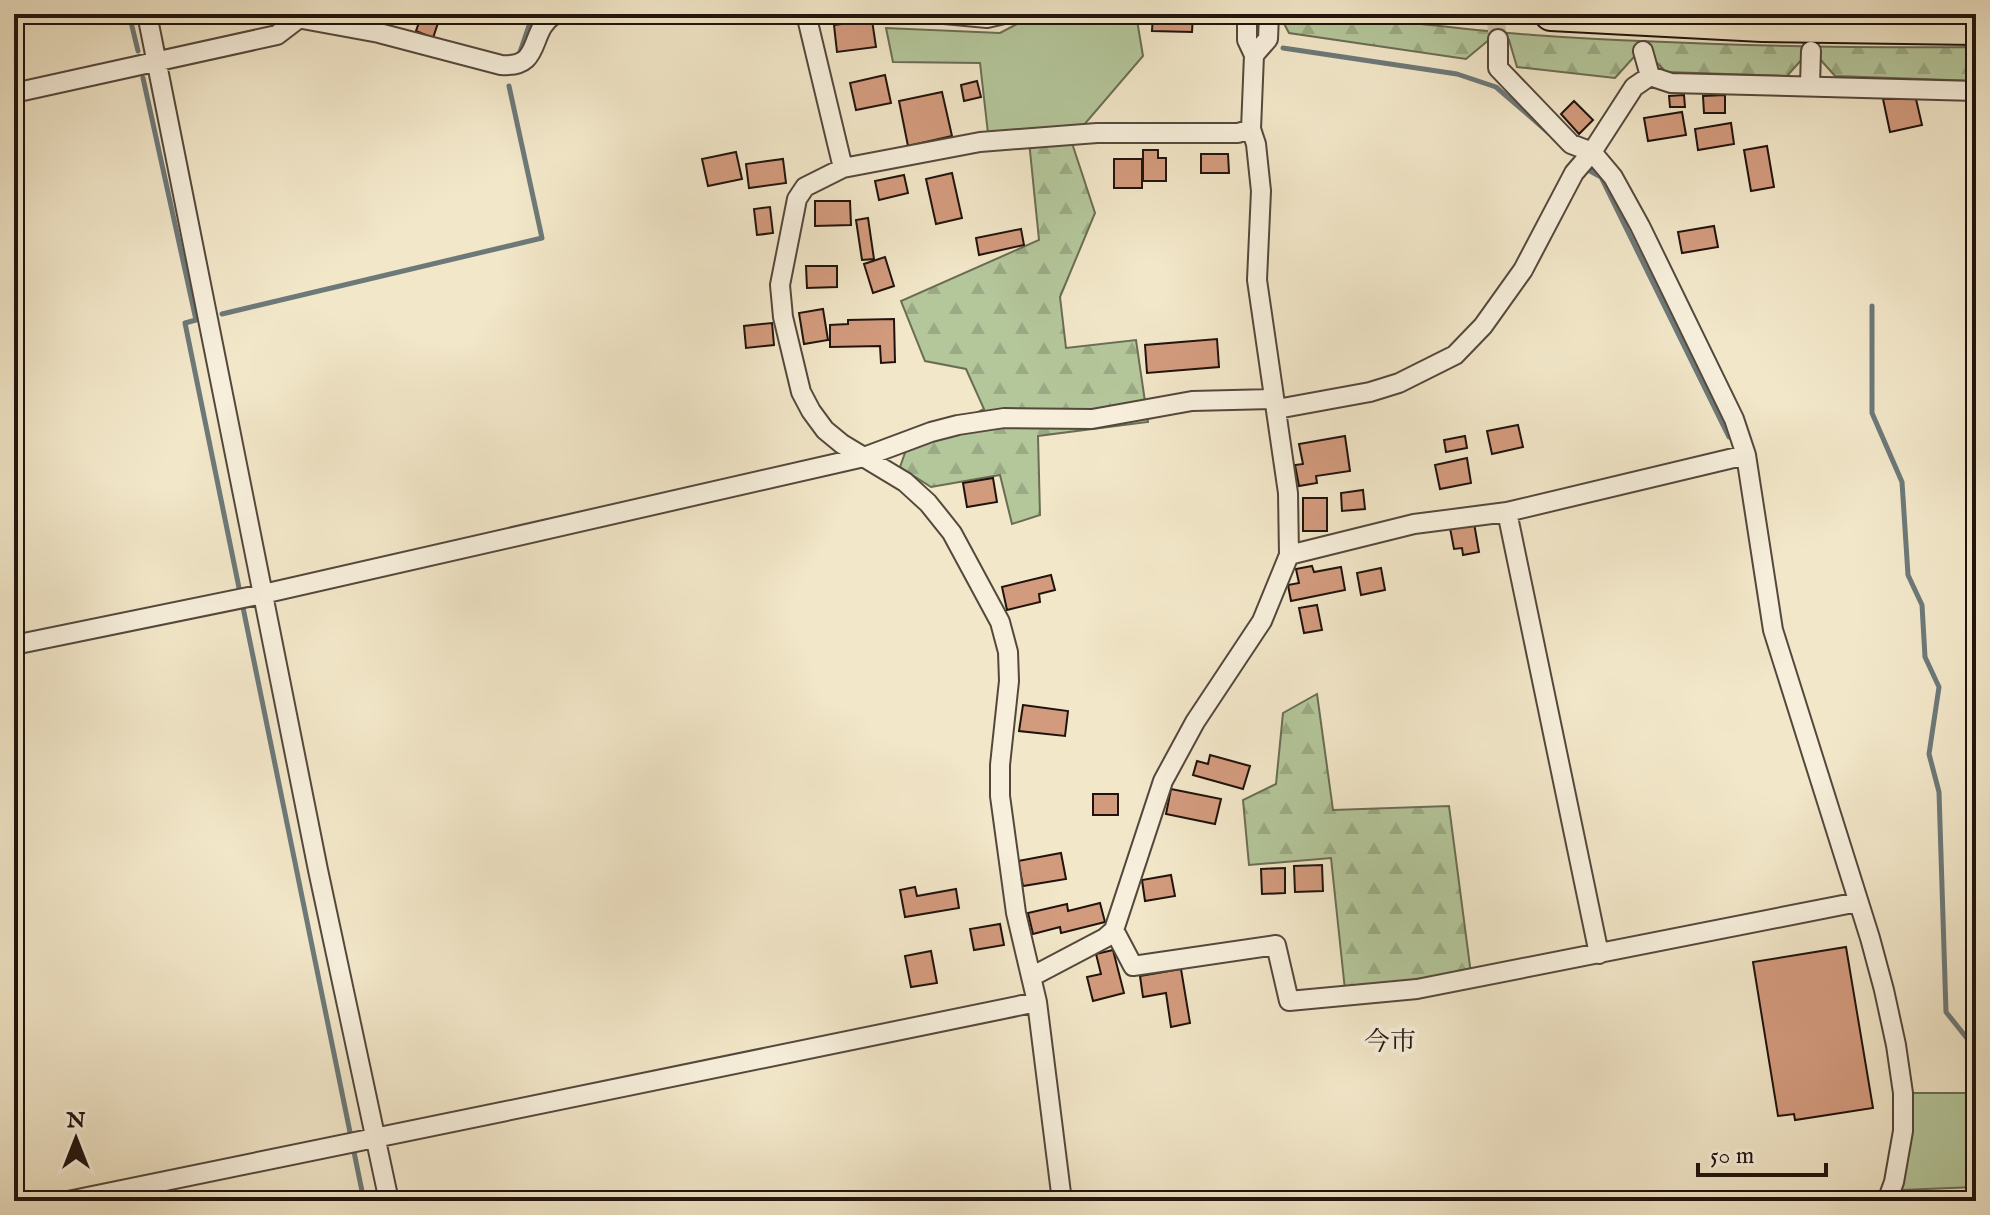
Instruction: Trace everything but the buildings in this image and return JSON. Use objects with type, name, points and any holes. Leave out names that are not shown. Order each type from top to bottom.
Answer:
[{"type":"highway","points":[[1551,14],[1762,25],[1976,28]]},
{"type":"street","points":[[147,14],[318,870],[389,1201]]},
{"type":"street","points":[[275,14],[379,33],[501,65],[518,66],[527,60],[546,19],[555,14]]},
{"type":"street","points":[[806,14],[843,168]]},
{"type":"street","points":[[944,14],[987,18],[1004,14]]},
{"type":"street","points":[[1031,977],[1105,938],[1114,930],[1163,781],[1195,722],[1262,621],[1289,555],[1288,493],[1257,280],[1261,191],[1256,144],[1251,129],[1254,55],[1247,40],[1247,14]]},
{"type":"street","points":[[1254,55],[1268,39],[1269,14]]},
{"type":"street","points":[[14,93],[277,35],[298,19]]},
{"type":"street","points":[[1498,39],[1498,68],[1571,144],[1592,152],[1613,177],[1734,419],[1746,455],[1773,630],[1884,990],[1903,1093],[1903,1131],[1894,1182],[1887,1201]]},
{"type":"street","points":[[1643,51],[1650,76]]},
{"type":"street","points":[[1810,85],[1811,51]]},
{"type":"street","points":[[14,645],[263,594],[864,457],[958,425],[1004,418],[1092,419],[1192,401],[1275,404],[1370,392],[1399,383],[1455,355],[1483,326],[1523,270],[1574,173],[1592,152],[1634,87],[1650,76]]},
{"type":"street","points":[[1650,76],[1671,83],[1976,91]]},
{"type":"street","points":[[1062,1201],[1037,1002],[1016,913],[1000,796],[1000,765],[1009,681],[1008,652],[1000,622],[952,533],[928,503],[905,482],[842,444],[825,430],[806,402],[783,317],[780,285],[797,199],[805,187],[843,168],[980,142],[1097,133],[1238,133],[1251,129]]},
{"type":"street","points":[[1289,555],[1414,524],[1507,512],[1746,455]]},
{"type":"street","points":[[1507,512],[1599,954]]},
{"type":"street","points":[[1114,930],[1133,966],[1276,945],[1289,1001],[1417,989],[1858,902]]},
{"type":"street","points":[[68,1201],[1037,1002]]},
{"type":"green space","points":[[1036,14],[1136,14],[1143,56],[1071,140],[989,142],[980,63],[893,62],[886,28],[1000,33]]},
{"type":"green space","points":[[1279,14],[1343,16],[1533,35],[1644,41],[1976,47],[1976,81],[1835,76],[1811,49],[1787,76],[1666,72],[1642,48],[1615,78],[1517,67],[1509,40],[1490,39],[1466,59],[1289,33]]},
{"type":"green space","points":[[1071,140],[1095,213],[1060,297],[1066,348],[1136,340],[1148,422],[1038,436],[1040,515],[1012,524],[1000,475],[931,487],[900,467],[906,450],[984,409],[966,369],[925,361],[901,301],[1039,240],[1029,141]]},
{"type":"green space","points":[[1317,694],[1333,810],[1449,806],[1471,974],[1345,990],[1331,858],[1249,865],[1243,800],[1276,784],[1283,713]]},
{"type":"green space","points":[[1912,1093],[1976,1093],[1976,1187],[1901,1190]]},
{"type":"waterway","points":[[129,14],[138,51]]},
{"type":"waterway","points":[[520,52],[533,14]]},
{"type":"waterway","points":[[1283,48],[1457,74],[1496,87],[1549,133]]},
{"type":"waterway","points":[[143,78],[196,320],[185,323],[351,1137]]},
{"type":"waterway","points":[[222,314],[542,238],[509,86]]},
{"type":"waterway","points":[[1590,171],[1601,177],[1729,437]]},
{"type":"waterway","points":[[1872,306],[1872,413],[1902,482],[1908,575],[1922,605],[1925,657],[1939,687],[1929,754],[1939,792],[1946,1012],[1970,1042],[1976,1065]]},
{"type":"waterway","points":[[353,1147],[364,1201]]},
{"type":"waterway","points":[[1856,1201],[1868,1199]]},
{"type":"tunnel","points":[[1495,14],[1498,39]]},
{"type":"district","name":"今市","points":[[1390,1042]]}]
